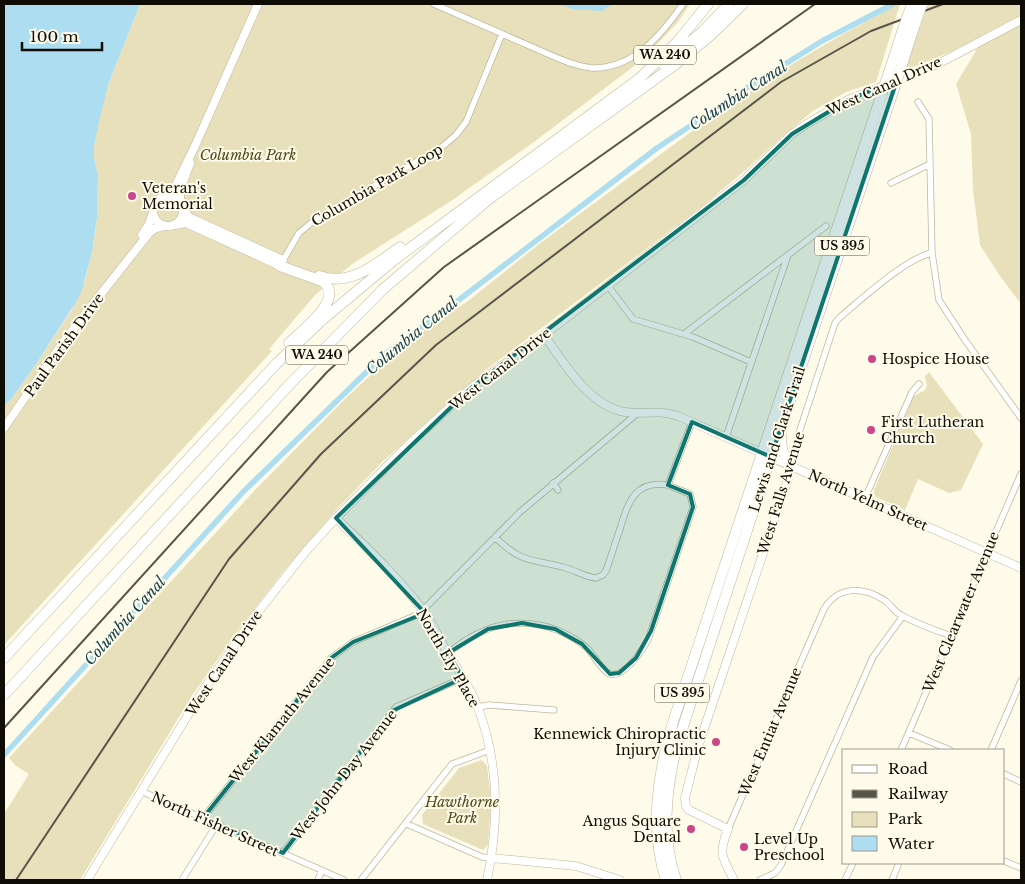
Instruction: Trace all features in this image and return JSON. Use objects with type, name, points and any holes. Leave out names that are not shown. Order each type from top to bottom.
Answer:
[{"type":"highway","name":"WA 240","points":[[4,658],[277,363],[321,322],[367,282],[640,78],[670,50],[708,4]]},
{"type":"highway","points":[[617,96],[685,46],[728,4]]},
{"type":"highway","points":[[676,64],[738,4]]},
{"type":"highway","name":"WA 240","points":[[4,694],[309,363],[377,296],[489,199],[676,64],[711,35],[743,4]]},
{"type":"highway","points":[[907,4],[907,33]]},
{"type":"highway","name":"Lewis and Clark Trail","points":[[676,880],[668,853],[666,827],[668,794],[676,748],[882,93],[896,66],[907,33],[912,4]]},
{"type":"highway","name":"Lewis and Clark Trail","points":[[907,33],[922,4]]},
{"type":"highway","name":"Lewis and Clark Trail","points":[[666,880],[659,852],[656,822],[664,755],[676,713],[767,455],[782,427],[894,89],[896,66]]},
{"type":"highway","points":[[281,263],[324,278],[335,280],[350,278],[374,266],[422,232],[469,204]]},
{"type":"highway","points":[[173,475],[215,421],[328,303],[330,293],[325,283],[281,263]]},
{"type":"highway","points":[[782,427],[782,447],[791,466]]},
{"type":"street","points":[[258,4],[174,189],[156,202],[153,211],[155,218],[164,226],[186,223],[281,263]]},
{"type":"street","points":[[434,4],[568,62],[585,67],[603,67],[630,58],[648,46],[664,30],[683,4]]},
{"type":"street","name":"West Canal Drive","points":[[87,880],[202,692],[254,617],[336,518],[406,447],[471,388],[544,335],[744,180],[792,134],[848,100],[938,64],[1021,20]]},
{"type":"street","name":"Columbia Park Loop","points":[[281,263],[299,233],[316,219],[442,147],[456,135],[469,115],[502,34]]},
{"type":"street","points":[[918,102],[929,119],[932,253],[939,300],[1021,418]]},
{"type":"street","points":[[175,225],[182,218],[181,187],[195,146]]},
{"type":"street","points":[[891,183],[930,164]]},
{"type":"street","points":[[163,196],[173,196],[182,205],[188,216],[195,220],[281,263]]},
{"type":"street","name":"Paul Parish Drive","points":[[126,263],[149,224],[153,211]]},
{"type":"street","name":"Paul Parish Drive","points":[[4,428],[66,338],[152,230],[164,226]]},
{"type":"street","points":[[684,334],[826,226]]},
{"type":"street","name":"West Falls Avenue","points":[[728,829],[687,808],[686,794],[695,756],[786,486],[796,440],[835,323],[840,317],[904,267],[922,255],[932,253]]},
{"type":"street","points":[[726,437],[788,255]]},
{"type":"street","points":[[608,286],[633,319],[684,334],[751,362]]},
{"type":"street","name":"North Yelm Street","points":[[544,335],[579,381],[598,401],[618,410],[665,412],[692,422],[1021,568]]},
{"type":"street","points":[[865,498],[912,392],[918,384]]},
{"type":"street","name":"West Klamath Avenue","points":[[203,818],[331,658],[353,642],[415,617],[423,611],[495,536],[553,483],[638,412]]},
{"type":"street","points":[[668,485],[692,422]]},
{"type":"street","name":"West Clearwater Avenue","points":[[902,749],[1021,474]]},
{"type":"street","points":[[553,483],[558,490]]},
{"type":"street","points":[[448,653],[466,640],[488,629],[511,624],[532,624],[555,629],[573,637],[589,650],[605,671],[612,674],[619,673],[629,665],[648,640],[693,507],[693,502],[690,494],[661,484],[648,486],[633,496],[627,508],[606,571],[600,577],[592,578],[565,567],[526,559],[509,550],[495,536]]},
{"type":"street","name":"North Ely Place","points":[[336,518],[389,571],[423,611],[478,707],[490,750],[494,773],[496,811],[488,880]]},
{"type":"street","name":"West Entiat Avenue","points":[[734,880],[724,861],[723,843],[824,609],[832,599],[843,592],[854,590],[865,592],[884,600],[903,616]]},
{"type":"street","points":[[760,880],[775,873],[781,865],[870,663],[876,651],[903,616],[951,636]]},
{"type":"street","name":"West John Day Avenue","points":[[283,853],[396,708],[463,678]]},
{"type":"street","points":[[991,749],[1021,681]]},
{"type":"street","points":[[478,707],[489,705],[554,710]]},
{"type":"street","points":[[909,732],[948,749]]},
{"type":"street","points":[[361,880],[452,764],[490,750]]},
{"type":"street","points":[[1005,774],[1021,782]]},
{"type":"street","name":"North Fisher Street","points":[[141,791],[344,880]]},
{"type":"street","points":[[182,880],[216,824]]},
{"type":"street","points":[[406,824],[482,857],[576,866],[620,880]]},
{"type":"street","points":[[1005,860],[1021,868]]},
{"type":"street","points":[[845,880],[853,864]]},
{"type":"street","points":[[892,880],[900,864]]},
{"type":"street","points":[[318,880],[322,870]]},
{"type":"highlighted area","points":[[897,80],[771,457],[692,422],[668,485],[690,494],[693,507],[651,631],[636,658],[619,673],[610,674],[582,644],[555,629],[522,623],[488,629],[448,653],[463,678],[392,711],[283,853],[203,818],[331,658],[353,642],[425,613],[336,518],[471,388],[744,180],[792,134],[848,100]]},
{"type":"green space","name":"Columbia Park","points":[[140,4],[690,4],[678,22],[642,60],[538,139],[451,201],[352,264],[315,295],[269,349],[272,351],[4,645],[4,406],[12,398],[38,361],[72,309],[85,280],[92,252],[97,218],[98,175],[94,159],[94,146],[98,121],[109,82]]},
{"type":"green space","points":[[900,4],[876,82],[846,92],[813,111],[703,206],[487,369],[383,461],[338,508],[283,572],[241,626],[193,694],[80,880],[4,880],[4,814],[29,774],[15,765],[9,758],[255,490],[346,398],[405,343],[468,301],[543,241],[699,126],[772,76]]},
{"type":"green space","points":[[928,4],[1021,4],[1021,15],[953,51],[904,71]]},
{"type":"green space","points":[[1021,23],[1021,304],[980,245],[973,190],[971,134],[956,84],[980,44]]},
{"type":"green space","points":[[929,372],[983,444],[961,490],[949,493],[918,479],[905,510],[876,497],[874,490],[914,396],[925,390],[927,386],[925,376]]},
{"type":"green space","name":"Hawthorne Park","points":[[482,760],[487,766],[491,799],[488,845],[483,850],[423,824],[422,815],[459,768]]},
{"type":"water","points":[[4,4],[140,4],[109,82],[99,121],[94,146],[94,159],[98,175],[97,218],[92,252],[82,290],[38,361],[12,398],[4,406]]},
{"type":"water","points":[[558,4],[613,4],[602,11],[572,9]]},
{"type":"waterway","name":"Columbia Canal","points":[[4,755],[243,492],[385,354],[451,306],[657,148],[822,41],[893,4]]},
{"type":"railway","points":[[4,728],[327,372],[444,267],[815,4]]},
{"type":"railway","points":[[16,880],[229,559],[321,454],[436,345],[781,82],[871,31],[943,4]]},
{"type":"place","name":"Veteran's Memorial","points":[[132,196]]},
{"type":"place","name":"Hospice House","points":[[872,359]]},
{"type":"place","name":"First Lutheran Church","points":[[871,430]]},
{"type":"place","name":"Kennewick Chiropractic Injury Clinic","points":[[716,742]]},
{"type":"place","name":"Angus Square Dental","points":[[691,829]]},
{"type":"place","name":"Level Up Preschool","points":[[744,847]]}]
